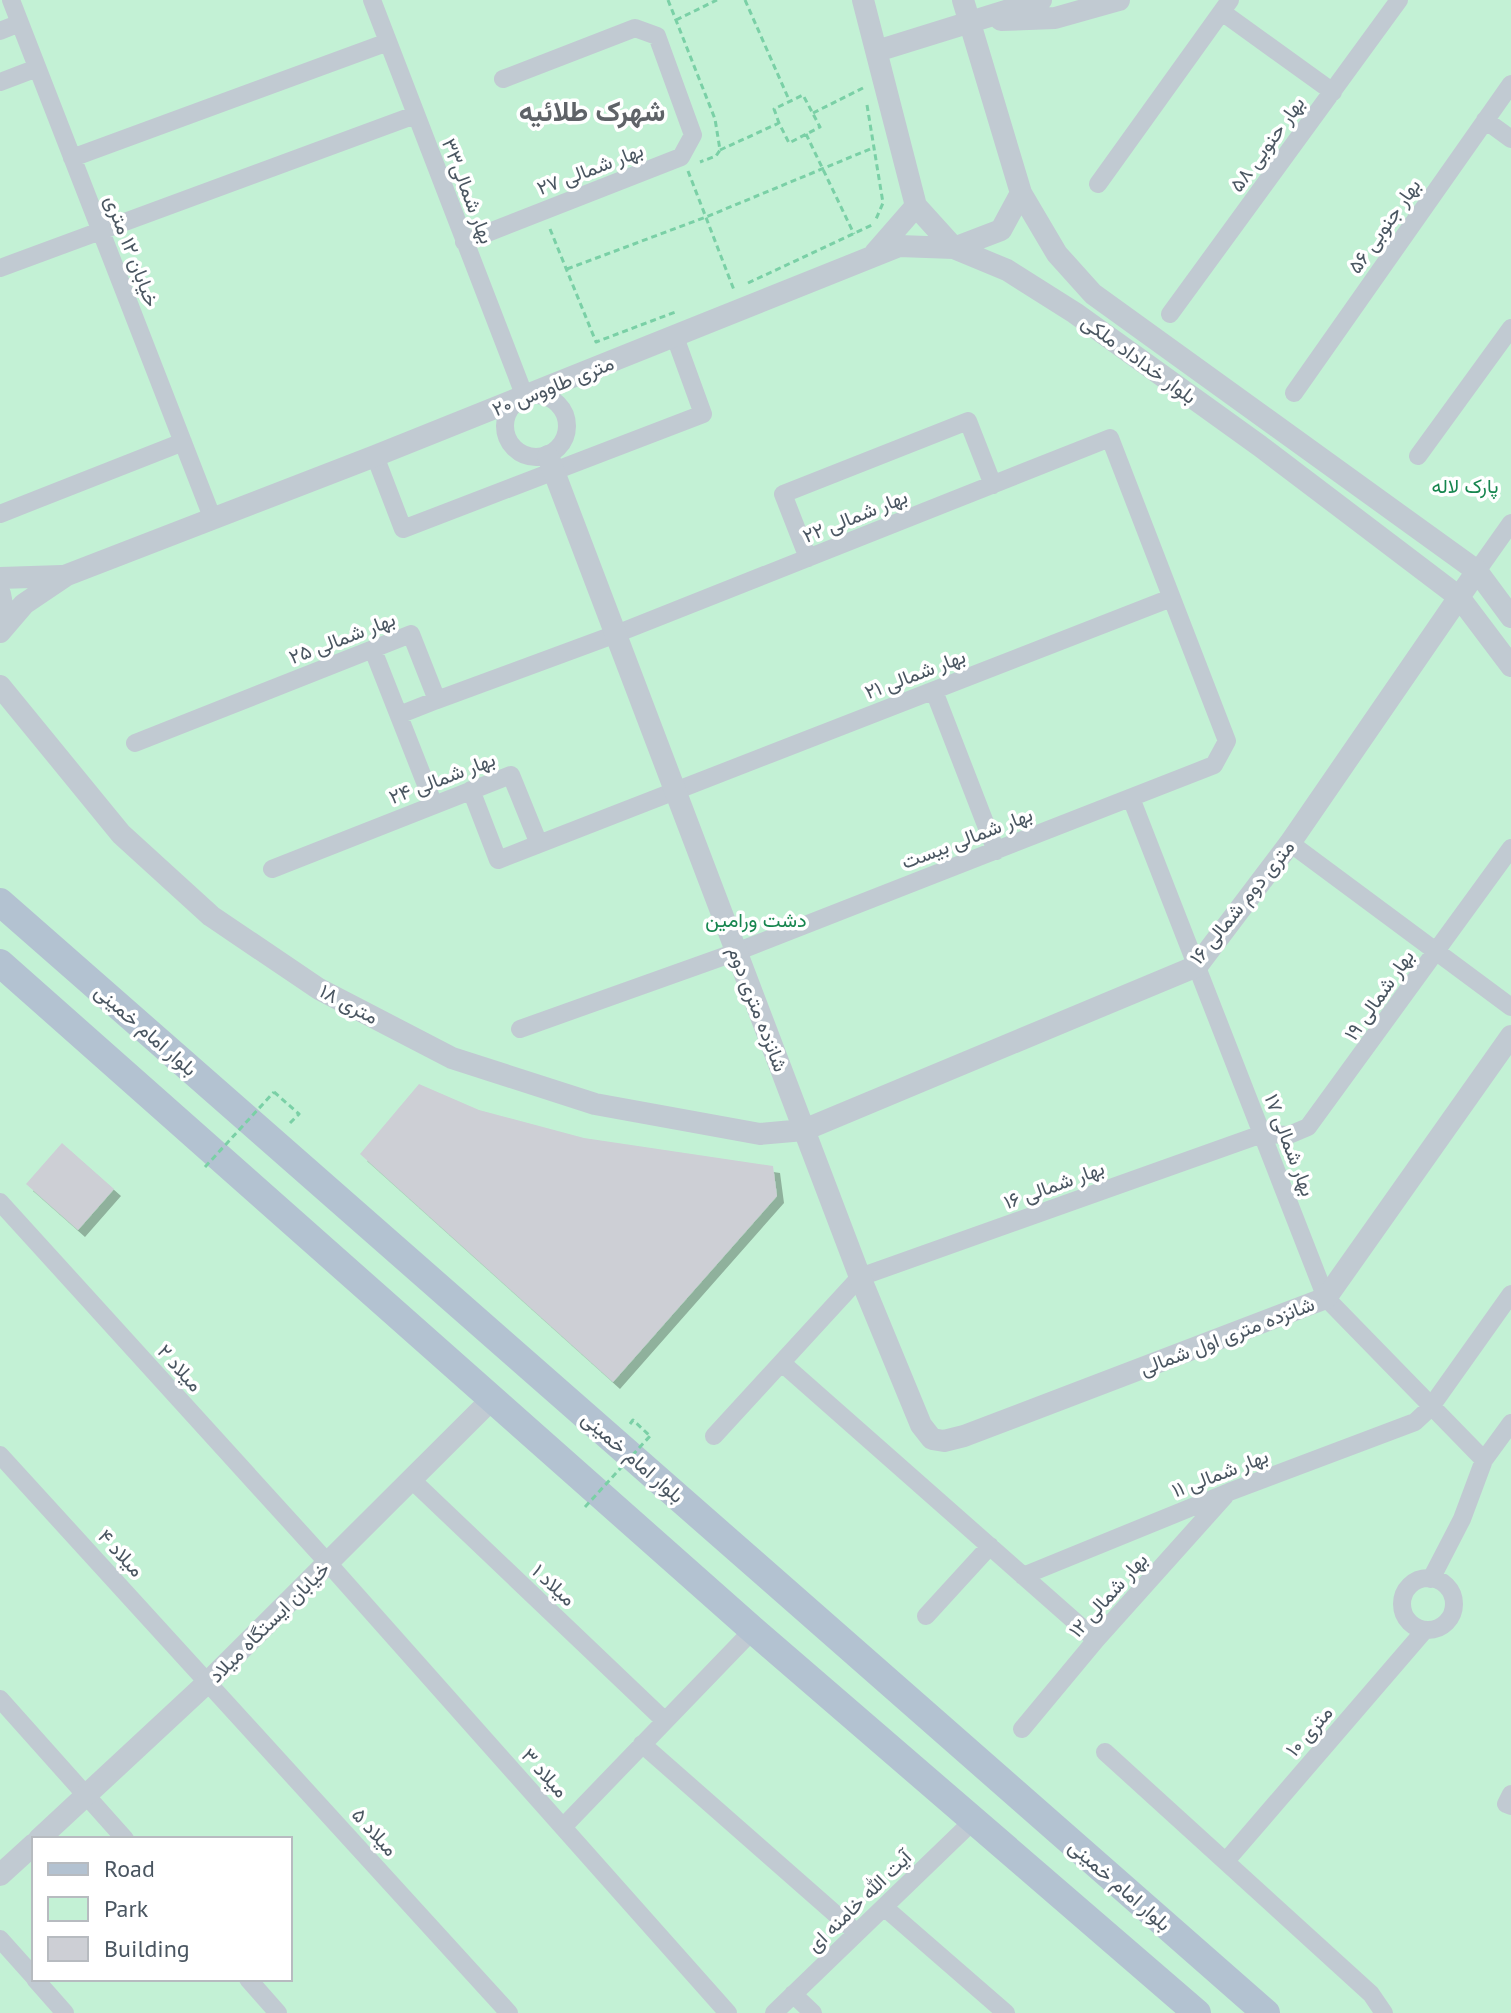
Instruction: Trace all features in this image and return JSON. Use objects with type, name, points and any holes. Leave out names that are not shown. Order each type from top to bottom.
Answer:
[{"type":"main road","name":"بلوار امام خمینی","points":[[0,902],[1266,2013]]},
{"type":"main road","points":[[0,963],[753,1630],[1197,2013]]},
{"type":"street","name":"خیابان ۱۲ متری","points":[[11,0],[212,517]]},
{"type":"street","name":"بهار شمالی۳۳","points":[[372,0],[525,397]]},
{"type":"street","name":"بلوار خداداد ملکی","points":[[863,0],[916,206],[954,248],[1007,270],[1075,313],[1260,446],[1459,597],[1511,666]]},
{"type":"street","points":[[877,51],[965,11],[1041,0]]},
{"type":"street","points":[[965,11],[1055,18],[1119,0]]},
{"type":"street","name":"بهار حنوبی ۵۸","points":[[1170,314],[1399,0]]},
{"type":"street","points":[[1098,184],[1226,6],[1333,92]]},
{"type":"street","name":"بلوار خداداد ملکی","points":[[965,11],[1021,193],[1057,254],[1093,294],[1477,571],[1511,617]]},
{"type":"street","points":[[0,31],[20,23]]},
{"type":"street","name":"بهار شمالی ۲۷","points":[[464,242],[681,157],[693,135],[657,36],[635,28],[503,79]]},
{"type":"street","points":[[72,158],[388,42]]},
{"type":"street","points":[[0,82],[37,68]]},
{"type":"street","name":"بهار جنوبی ۵۶","points":[[1294,393],[1511,84]]},
{"type":"street","points":[[0,268],[415,115]]},
{"type":"street","points":[[1485,120],[1511,139]]},
{"type":"street","name":"۲۰ متری طاووس","points":[[0,632],[24,604],[67,575],[525,397],[899,246],[954,248],[1001,230],[1021,193]]},
{"type":"street","points":[[872,257],[916,206]]},
{"type":"street","points":[[1418,456],[1511,328]]},
{"type":"street","points":[[375,456],[403,529],[551,464],[703,414],[675,337]]},
{"type":"street","points":[[525,397],[549,397],[566,415],[565,439],[551,464],[524,455],[507,438],[508,414],[525,397]]},
{"type":"street","points":[[808,558],[783,494],[811,482],[968,421],[993,485]]},
{"type":"street","name":"بهار شمالی ۲۲","points":[[616,634],[1110,438],[1171,598]]},
{"type":"street","points":[[0,514],[183,442]]},
{"type":"street","name":"شانزده متری دوم","points":[[551,464],[860,1277],[921,1425]]},
{"type":"street","points":[[1477,571],[1511,523]]},
{"type":"street","name":"۱۶ متری دوم شمالی","points":[[804,1130],[1197,966],[1290,843],[1477,571]]},
{"type":"street","name":"۲۰ متری طاووس","points":[[0,578],[67,575]]},
{"type":"street","points":[[0,594],[4,615],[0,632]]},
{"type":"street","name":"بهار شمالی ۲۱","points":[[676,792],[1171,598]]},
{"type":"street","name":"بهار شمالی بیست","points":[[520,1029],[736,952],[1214,765],[1227,741],[1171,598]]},
{"type":"street","name":"بهار شمالی ۲۵","points":[[135,743],[411,634],[437,700]]},
{"type":"street","points":[[399,715],[616,634]]},
{"type":"street","points":[[373,650],[434,805]]},
{"type":"street","name":"۱۸ متری","points":[[0,686],[121,834],[211,916],[319,989],[452,1058],[595,1104],[760,1134],[804,1130]]},
{"type":"street","points":[[934,691],[996,851]]},
{"type":"street","name":"بهار شمالی ۲۴","points":[[272,869],[511,775],[539,844]]},
{"type":"street","points":[[471,790],[498,860],[676,792]]},
{"type":"street","name":"بهار شمالی ۱۷","points":[[1131,798],[1326,1298],[1484,1460]]},
{"type":"street","points":[[1290,843],[1511,1007]]},
{"type":"street","name":"بهار شمالی ۱۹","points":[[1262,1134],[1289,1135],[1308,1127],[1511,848]]},
{"type":"street","name":"شانزده متری اول شمالی","points":[[921,1425],[932,1439],[944,1441],[964,1436],[1326,1298],[1511,1036]]},
{"type":"street","name":"بهار شمالی ۱۶","points":[[860,1277],[1262,1134]]},
{"type":"street","name":"میلاد ۲","points":[[0,1202],[328,1563]]},
{"type":"street","points":[[714,1436],[860,1277]]},
{"type":"street","points":[[1430,1408],[1511,1294]]},
{"type":"street","points":[[782,1363],[1096,1640]]},
{"type":"street","name":"خیابان ایستگاه میلاد","points":[[41,1837],[209,1681],[493,1398]]},
{"type":"street","name":"بهار شمالی ۱۱","points":[[1023,1576],[1229,1492],[1415,1422],[1430,1408]]},
{"type":"street","points":[[1431,1579],[1462,1519],[1484,1460],[1511,1423]]},
{"type":"street","name":"میلاد ۴","points":[[0,1455],[209,1681]]},
{"type":"street","name":"میلاد ۱","points":[[413,1481],[665,1721]]},
{"type":"street","name":"بهار شمالی ۱۲","points":[[1022,1729],[1096,1640],[1229,1492]]},
{"type":"street","points":[[926,1616],[990,1546]]},
{"type":"street","name":"میلاد ۳","points":[[328,1563],[728,2013]]},
{"type":"street","points":[[1431,1579],[1447,1587],[1454,1603],[1448,1620],[1442,1626],[1425,1630],[1409,1623],[1402,1600],[1416,1582],[1431,1579]]},
{"type":"street","points":[[563,1827],[753,1630]]},
{"type":"street","name":"۱۰ متری","points":[[1226,1861],[1425,1630]]},
{"type":"street","name":"میلاد ۵","points":[[209,1681],[509,2013]]},
{"type":"street","points":[[0,1699],[123,1837]]},
{"type":"street","points":[[642,1744],[857,1933]]},
{"type":"street","points":[[1105,1752],[1371,1994],[1384,2013]]},
{"type":"street","points":[[1511,1794],[1506,1804],[1511,1806]]},
{"type":"street","name":"آیت الله خامنه ای","points":[[774,2013],[974,1820]]},
{"type":"street","points":[[0,1875],[32,1846]]},
{"type":"street","points":[[884,1907],[1006,2013]]},
{"type":"street","points":[[0,1939],[32,1975]]},
{"type":"street","points":[[38,1981],[65,2013]]},
{"type":"street","points":[[250,1981],[278,2013]]},
{"type":"street","points":[[793,1994],[813,2013]]},
{"type":"path","points":[[676,20],[717,0]]},
{"type":"path","points":[[745,0],[790,102]]},
{"type":"path","points":[[721,294],[874,224],[883,203],[863,88],[813,113]]},
{"type":"path","points":[[803,95],[813,113],[820,127],[789,143],[774,109],[803,95]]},
{"type":"path","points":[[720,150],[779,123]]},
{"type":"path","points":[[806,134],[854,234]]},
{"type":"path","points":[[567,269],[706,217],[875,147]]},
{"type":"path","points":[[687,168],[735,289]]},
{"type":"path","points":[[596,342],[680,310]]},
{"type":"path","points":[[205,1167],[274,1092],[299,1114]]},
{"type":"path","points":[[585,1507],[650,1436],[633,1420]]},
{"type":"green space","name":"دشت ورامین","points":[[0,0],[1511,0],[1511,2013],[0,2013]]},
{"type":"building","points":[[419,1084],[479,1110],[584,1138],[773,1166],[777,1196],[613,1382],[360,1154]]},
{"type":"building","points":[[62,1143],[114,1189],[78,1230],[26,1184]]},
{"type":"district","name":"شهرک طلائیه","points":[[592,110]]},
{"type":"park label","name":"پارک لاله","points":[[1465,486]]}]
